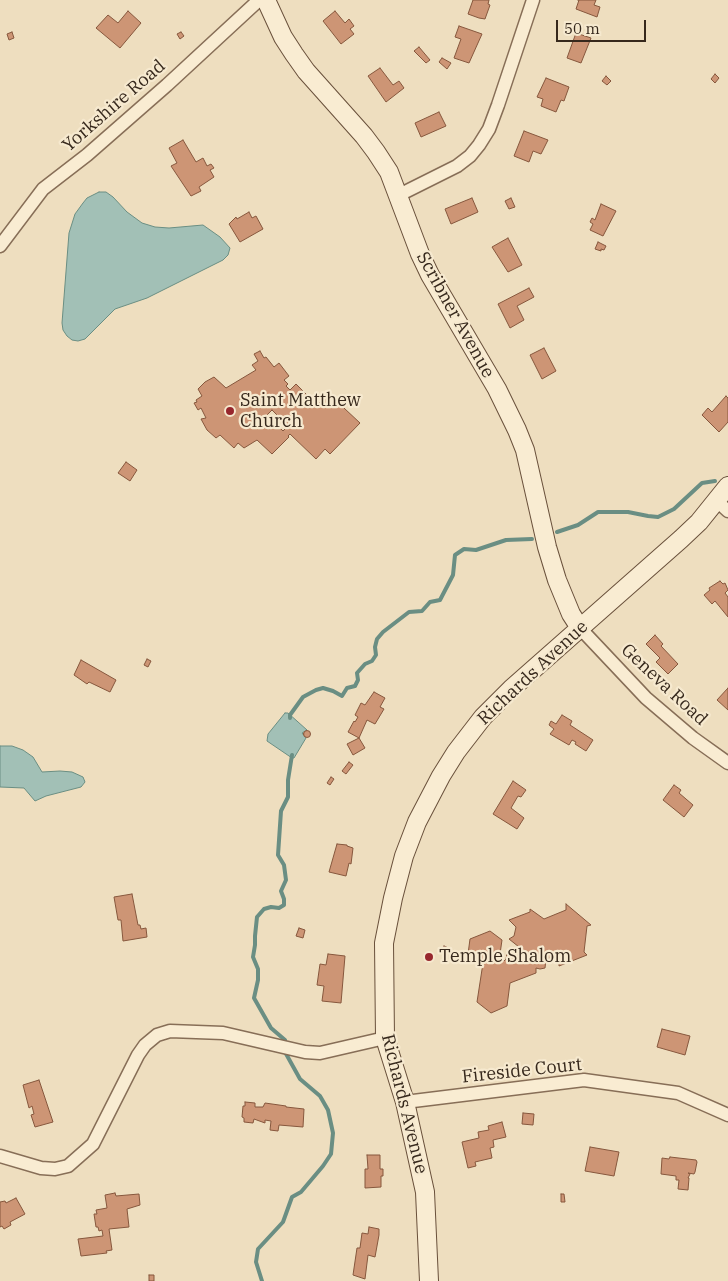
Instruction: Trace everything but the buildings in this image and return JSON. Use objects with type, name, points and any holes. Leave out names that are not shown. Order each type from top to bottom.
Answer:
[{"type":"street","name":"Yorkshire Road","points":[[0,246],[43,189],[87,155],[259,0]]},
{"type":"street","name":"Scribner Avenue","points":[[266,0],[283,37],[306,71],[376,152],[389,172],[418,249],[430,275],[497,389],[517,430],[525,450],[547,547],[557,580],[571,614],[580,628]]},
{"type":"street","points":[[398,195],[456,166],[470,156],[479,146],[498,105],[533,0]]},
{"type":"street","name":"Richards Avenue","points":[[429,1281],[425,1192],[405,1102],[385,1038],[384,943],[404,856],[430,795],[456,752],[483,718],[511,689],[681,539],[722,506],[728,486]]},
{"type":"street","name":"Geneva Road","points":[[580,628],[646,698],[693,738],[728,763]]},
{"type":"street","points":[[0,1156],[40,1168],[55,1169],[68,1166],[93,1144],[138,1055],[145,1045],[157,1035],[170,1031],[223,1033],[305,1052],[320,1053],[385,1038]]},
{"type":"street","name":"Fireside Court","points":[[405,1102],[584,1080],[678,1093],[728,1114]]},
{"type":"water","points":[[99,192],[106,192],[113,197],[127,212],[142,223],[155,227],[169,228],[203,225],[220,237],[230,248],[228,255],[223,260],[147,298],[115,309],[85,339],[78,341],[72,340],[67,336],[63,330],[62,323],[69,233],[75,214],[83,203],[87,198]]},
{"type":"water","points":[[285,713],[288,713],[307,730],[302,733],[306,738],[294,758],[267,741],[268,734]]},
{"type":"water","points":[[0,746],[12,746],[23,750],[33,757],[42,772],[72,772],[83,777],[85,782],[81,787],[46,796],[35,801],[24,788],[0,787]]},
{"type":"waterway","points":[[557,532],[578,525],[598,512],[628,512],[658,517],[674,509],[702,483],[715,481]]},
{"type":"waterway","points":[[290,718],[290,715],[303,697],[316,690],[323,688],[342,696],[347,688],[355,686],[358,680],[357,673],[365,664],[372,661],[376,655],[377,639],[383,632],[409,612],[422,611],[430,602],[440,600],[453,575],[455,555],[464,549],[476,550],[506,540],[532,539]]},
{"type":"waterway","points":[[285,1040],[271,1028],[254,998],[258,980],[258,969],[253,957],[257,917],[264,909],[271,907],[279,908],[284,905],[281,891],[286,880],[284,865],[278,855],[281,811],[288,797],[288,780],[292,755]]},
{"type":"waterway","points":[[262,1281],[256,1262],[258,1249],[283,1222],[292,1197],[301,1192],[331,1154],[333,1133],[328,1110],[320,1096],[300,1079],[285,1052]]},
{"type":"place","name":"Saint Matthew Church","points":[[230,411]]},
{"type":"place","name":"Temple Shalom","points":[[429,957]]}]
